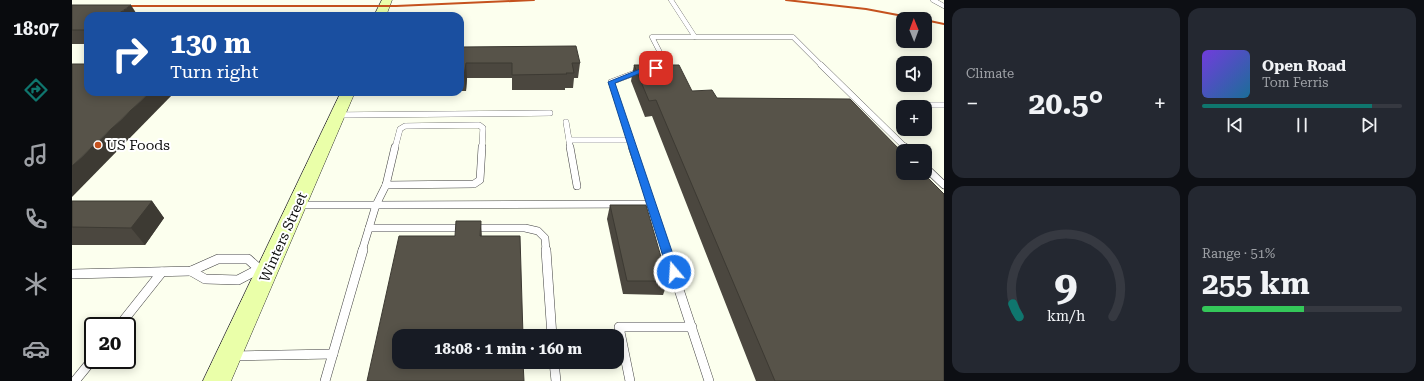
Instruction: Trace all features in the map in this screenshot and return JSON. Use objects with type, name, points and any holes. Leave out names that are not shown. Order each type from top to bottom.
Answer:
[{"type":"street","points":[[382,12],[387,0]]},
{"type":"street","name":"Winters Street","points":[[217,381],[230,356],[263,268],[298,205],[346,96]]},
{"type":"lane","points":[[670,0],[695,37]]},
{"type":"lane","points":[[933,0],[944,6]]},
{"type":"lane","points":[[653,69],[668,68],[652,37],[793,37],[902,144]]},
{"type":"lane","points":[[645,69],[611,82],[709,381]]},
{"type":"lane","points":[[932,105],[944,105]]},
{"type":"lane","points":[[338,115],[550,113]]},
{"type":"lane","points":[[566,122],[578,186]]},
{"type":"lane","points":[[325,381],[376,204],[386,184],[400,129],[405,126],[479,125],[483,128],[480,180],[474,184],[386,184]]},
{"type":"lane","points":[[570,140],[630,140]]},
{"type":"lane","points":[[932,174],[944,185]]},
{"type":"lane","points":[[298,205],[651,204]]},
{"type":"lane","points":[[369,228],[525,228],[538,231],[545,238],[552,329]]},
{"type":"lane","points":[[72,274],[191,270],[218,259],[248,259],[263,268]]},
{"type":"lane","points":[[191,270],[205,279],[238,280],[263,268]]},
{"type":"lane","points":[[126,317],[162,272]]},
{"type":"lane","points":[[630,381],[619,327],[692,327]]},
{"type":"lane","points":[[230,356],[333,354]]},
{"type":"lane","points":[[76,381],[85,369]]},
{"type":"lane","points":[[555,369],[556,381]]},
{"type":"building","points":[[72,5],[131,5],[121,12],[84,12],[84,30],[72,30]]},
{"type":"building","points":[[576,46],[580,63],[572,63],[574,73],[512,75],[512,63],[466,63],[464,76],[464,47]]},
{"type":"building","points":[[72,64],[84,64],[84,96],[146,96],[72,166]]},
{"type":"building","points":[[634,65],[679,65],[692,91],[712,90],[717,98],[850,99],[896,146],[896,180],[930,180],[944,194],[944,381],[775,381],[656,100],[649,101]]},
{"type":"building","points":[[72,201],[152,201],[131,228],[72,227]]},
{"type":"building","points":[[610,205],[646,205],[668,281],[627,281]]},
{"type":"building","points":[[456,221],[481,221],[480,236],[520,236],[523,329],[392,329],[392,369],[523,369],[524,381],[367,381],[399,236],[455,236]]},
{"type":"railway","points":[[122,6],[396,6],[534,0]]},
{"type":"railway","points":[[786,0],[866,9],[896,15]]},
{"type":"railway","points":[[932,21],[944,24]]},
{"type":"place","name":"US Foods","points":[[98,145]]},
{"type":"route","points":[[656,68],[645,69],[611,82],[674,272]]}]
